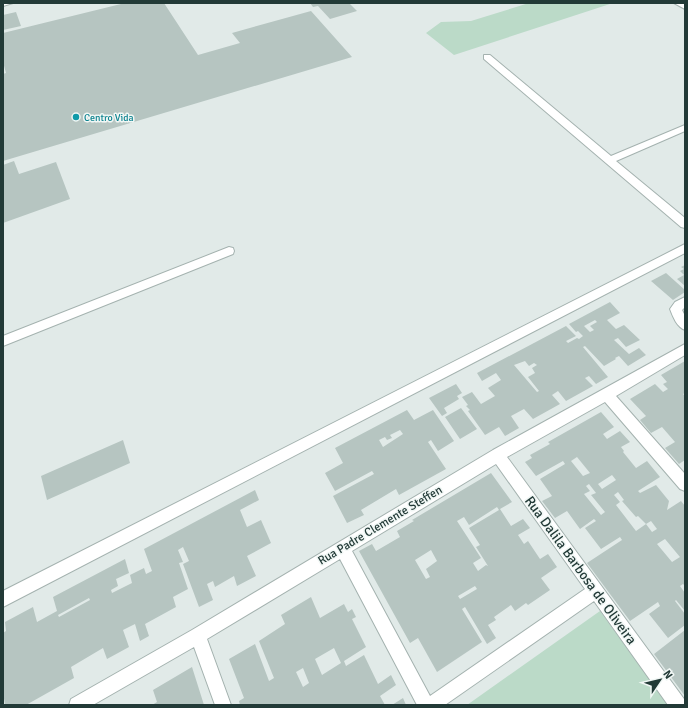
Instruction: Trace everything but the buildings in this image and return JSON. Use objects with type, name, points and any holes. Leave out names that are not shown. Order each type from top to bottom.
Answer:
[{"type":"street","points":[[3,4],[9,3]]},
{"type":"street","points":[[678,3],[685,7]]},
{"type":"street","points":[[487,57],[685,224]]},
{"type":"street","points":[[610,160],[685,128]]},
{"type":"street","points":[[3,599],[685,248]]},
{"type":"street","points":[[3,341],[229,251]]},
{"type":"street","points":[[681,306],[678,316],[685,325]]},
{"type":"street","name":"Rua Padre Clemente Steffen","points":[[77,705],[198,636],[498,455],[685,349]]},
{"type":"street","points":[[607,394],[685,484]]},
{"type":"street","name":"Rua Dalila Barbosa de Oliveira","points":[[498,455],[678,705]]},
{"type":"street","points":[[342,548],[426,705]]},
{"type":"street","points":[[431,705],[596,590]]},
{"type":"street","points":[[198,636],[223,705]]},
{"type":"green space","points":[[529,3],[613,3],[454,55],[426,33],[441,22],[471,21]]},
{"type":"green space","points":[[600,611],[668,705],[467,705]]},
{"type":"place","name":"Centro Vida","points":[[76,117]]}]
